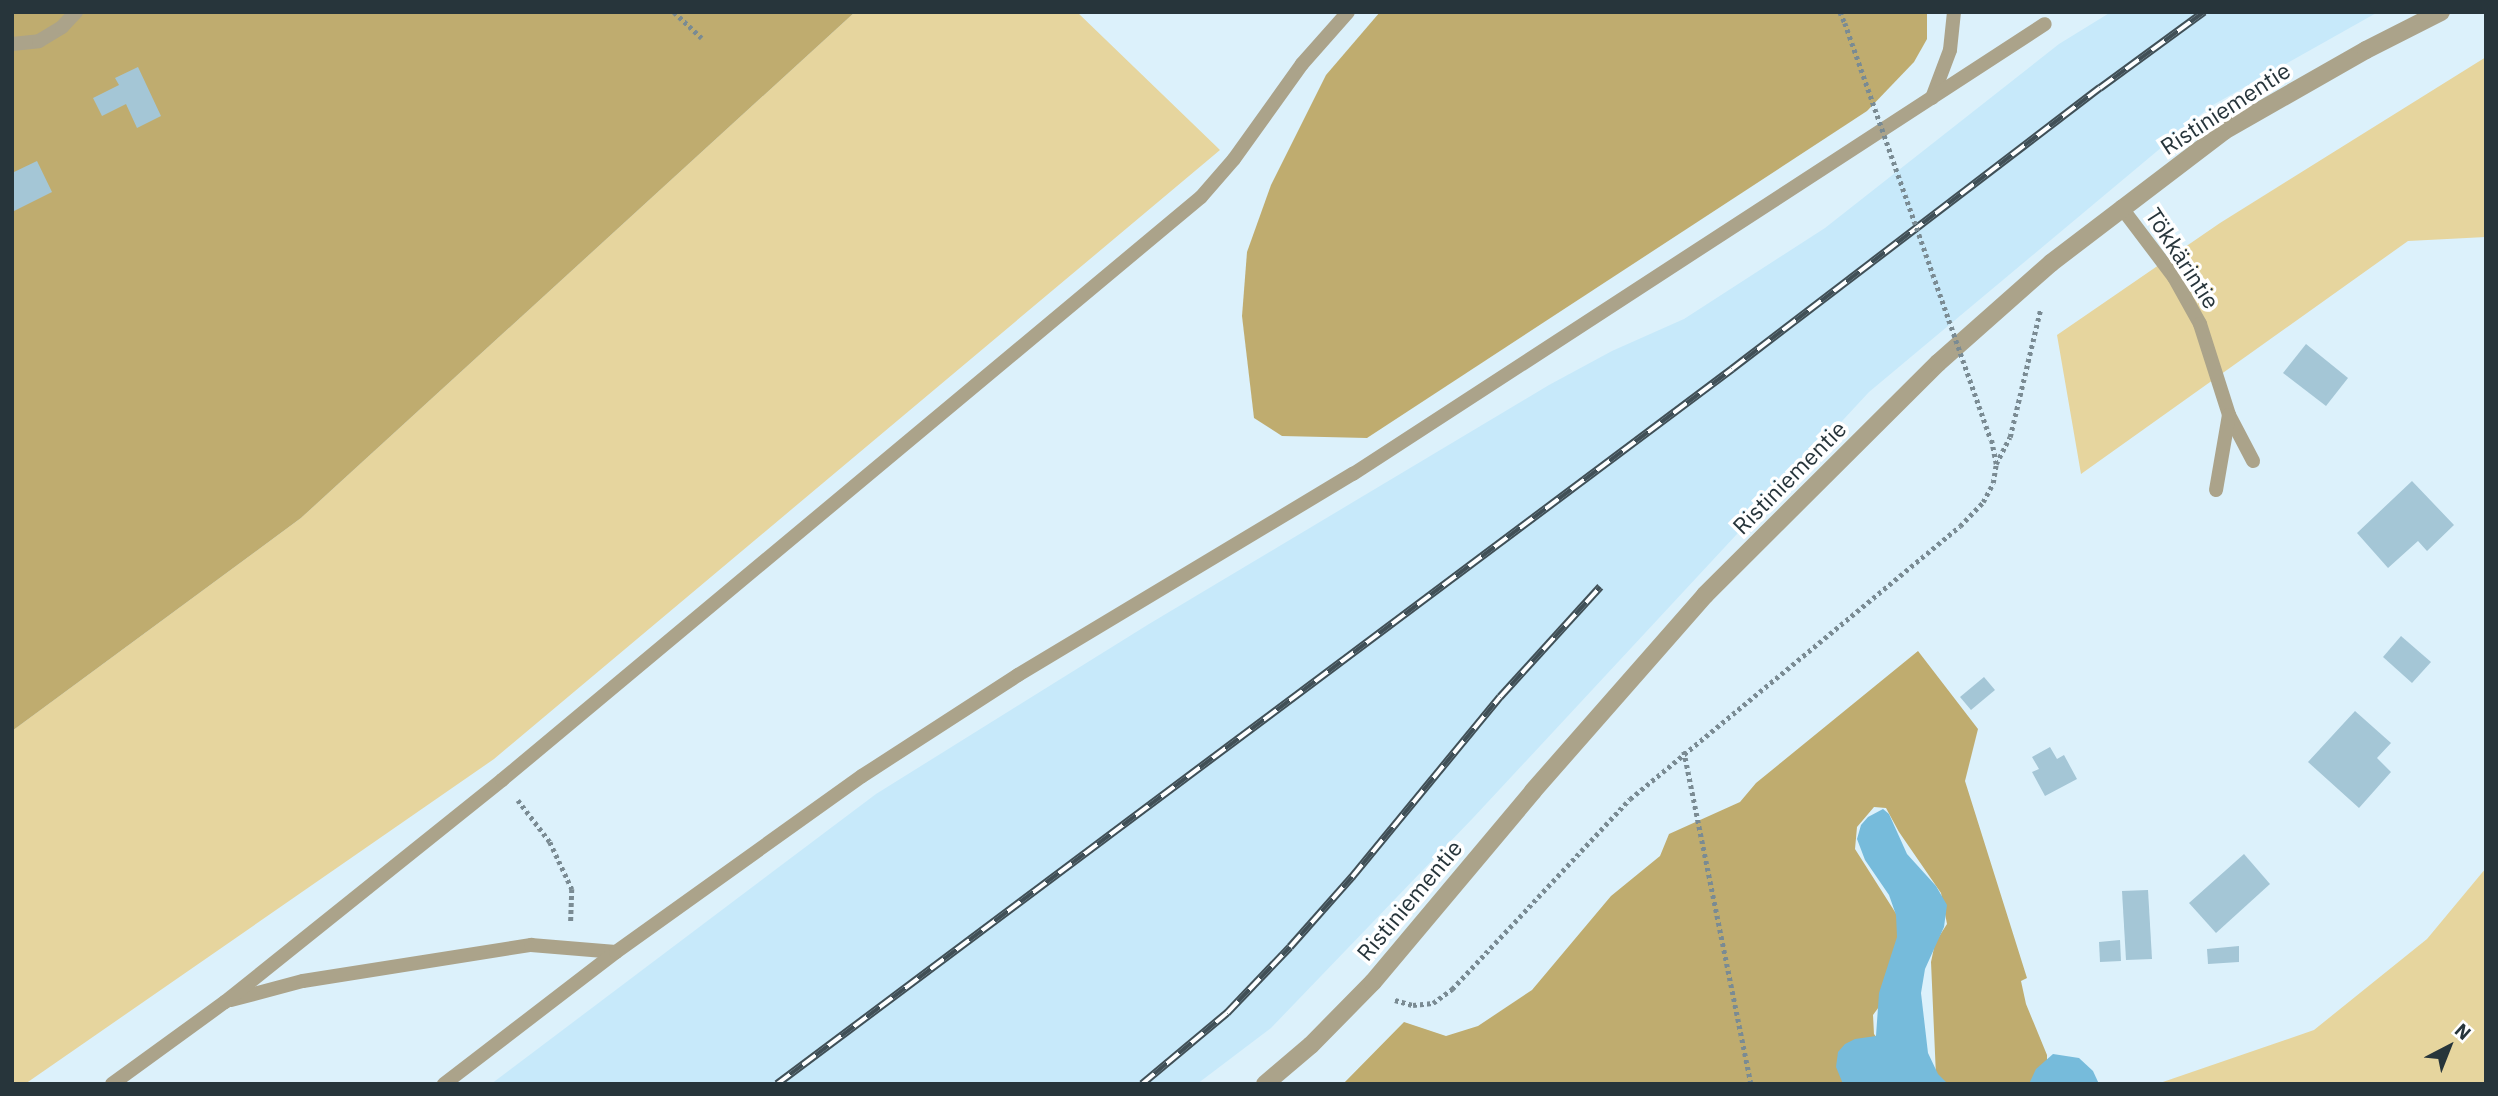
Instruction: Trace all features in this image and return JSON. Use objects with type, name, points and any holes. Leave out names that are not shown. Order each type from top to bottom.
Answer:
[{"type":"street","name":"Ristiniementie","points":[[1265,1084],[1311,1045],[1373,982],[1533,791],[1705,595],[1938,363],[2051,263],[2224,131],[2365,50],[2441,12]]},
{"type":"lane","points":[[12,44],[39,41],[62,27],[76,12]]},
{"type":"lane","points":[[112,1084],[225,1002],[502,780],[1200,197],[1234,159],[1302,64],[1348,12]]},
{"type":"lane","points":[[1932,98],[1950,50],[1954,12]]},
{"type":"lane","points":[[444,1084],[616,952],[862,776],[1018,675],[1353,474],[2045,24]]},
{"type":"lane","name":"Tökkärintie","points":[[2122,207],[2174,277],[2200,324],[2229,415],[2253,461]]},
{"type":"lane","name":"Tökkärintie","points":[[2216,490],[2229,415]]},
{"type":"lane","points":[[225,1002],[303,981],[531,945],[616,952]]},
{"type":"path","points":[[674,12],[702,38]]},
{"type":"path","points":[[1840,12],[1991,439],[1996,464]]},
{"type":"path","points":[[1373,982],[1393,999],[1413,1005],[1433,1003],[1452,989],[1591,837],[1684,751],[1960,526],[1983,502],[1993,484],[1996,464],[2010,437],[2040,308]]},
{"type":"path","points":[[1684,751],[1696,822],[1751,1084]]},
{"type":"path","points":[[502,780],[550,842],[572,889],[571,948]]},
{"type":"shaded area","points":[[12,12],[855,12],[301,518],[12,731]]},
{"type":"shaded area","points":[[855,12],[1077,12],[1220,150],[494,759],[25,1084],[12,1084],[12,731],[301,518]]},
{"type":"shaded area","points":[[1380,12],[1927,12],[1927,39],[1914,62],[1867,111],[1367,438],[1282,436],[1254,418],[1242,316],[1247,252],[1271,185],[1326,75]]},
{"type":"shaded area","points":[[2111,12],[2378,12],[2211,106],[1869,392],[1473,818],[1271,1028],[1197,1084],[491,1084],[876,794],[1149,624],[1549,385],[1612,351],[1684,319],[1825,228],[2059,44]]},
{"type":"shaded area","points":[[2486,57],[2486,237],[2408,241],[2081,474],[2057,335],[2220,223]]},
{"type":"shaded area","points":[[1918,651],[1978,729],[1965,781],[2027,978],[2021,981],[2026,1004],[2047,1055],[2047,1072],[2040,1084],[1948,1084],[1936,1076],[1931,962],[1935,943],[1947,924],[1941,893],[1899,832],[1886,808],[1874,807],[1857,827],[1855,849],[1902,923],[1884,1000],[1873,1015],[1874,1034],[1912,1084],[1343,1084],[1404,1022],[1446,1036],[1478,1026],[1532,990],[1611,896],[1660,856],[1669,834],[1740,802],[1756,783]]},
{"type":"shaded area","points":[[2486,868],[2486,1084],[2157,1084],[2314,1030],[2427,939]]},
{"type":"water","points":[[1883,809],[1889,814],[1907,854],[1936,886],[1947,905],[1944,927],[1925,969],[1921,993],[1928,1053],[1938,1074],[1948,1084],[1843,1084],[1836,1067],[1838,1052],[1845,1044],[1855,1039],[1876,1036],[1879,993],[1897,937],[1896,915],[1889,895],[1865,860],[1857,839],[1861,825],[1868,817]]},
{"type":"water","points":[[2053,1054],[2079,1058],[2093,1071],[2099,1084],[2029,1084],[2036,1069]]},
{"type":"building","points":[[138,67],[161,116],[137,128],[126,104],[102,116],[93,98],[119,85],[115,78]]},
{"type":"building","points":[[37,161],[52,192],[12,212],[12,168],[14,172]]},
{"type":"building","points":[[2306,344],[2348,378],[2326,406],[2283,373]]},
{"type":"building","points":[[2412,481],[2454,525],[2427,551],[2418,541],[2388,568],[2357,533]]},
{"type":"building","points":[[2401,636],[2431,662],[2412,683],[2383,657]]},
{"type":"building","points":[[1984,677],[1995,690],[1971,710],[1960,697]]},
{"type":"building","points":[[2355,711],[2391,743],[2377,758],[2391,772],[2359,808],[2308,762]]},
{"type":"building","points":[[2050,747],[2057,759],[2064,755],[2077,779],[2045,796],[2032,772],[2039,769],[2032,757]]},
{"type":"building","points":[[2244,854],[2270,884],[2216,933],[2189,903]]},
{"type":"building","points":[[2148,890],[2152,959],[2126,960],[2122,891]]},
{"type":"building","points":[[2120,940],[2121,961],[2100,962],[2099,942]]},
{"type":"building","points":[[2239,946],[2239,962],[2208,964],[2207,949]]},
{"type":"railway","points":[[777,1084],[2204,12]]},
{"type":"railway","points":[[1142,1084],[1227,1013],[1290,947],[1352,877],[1500,697],[1600,587]]}]
